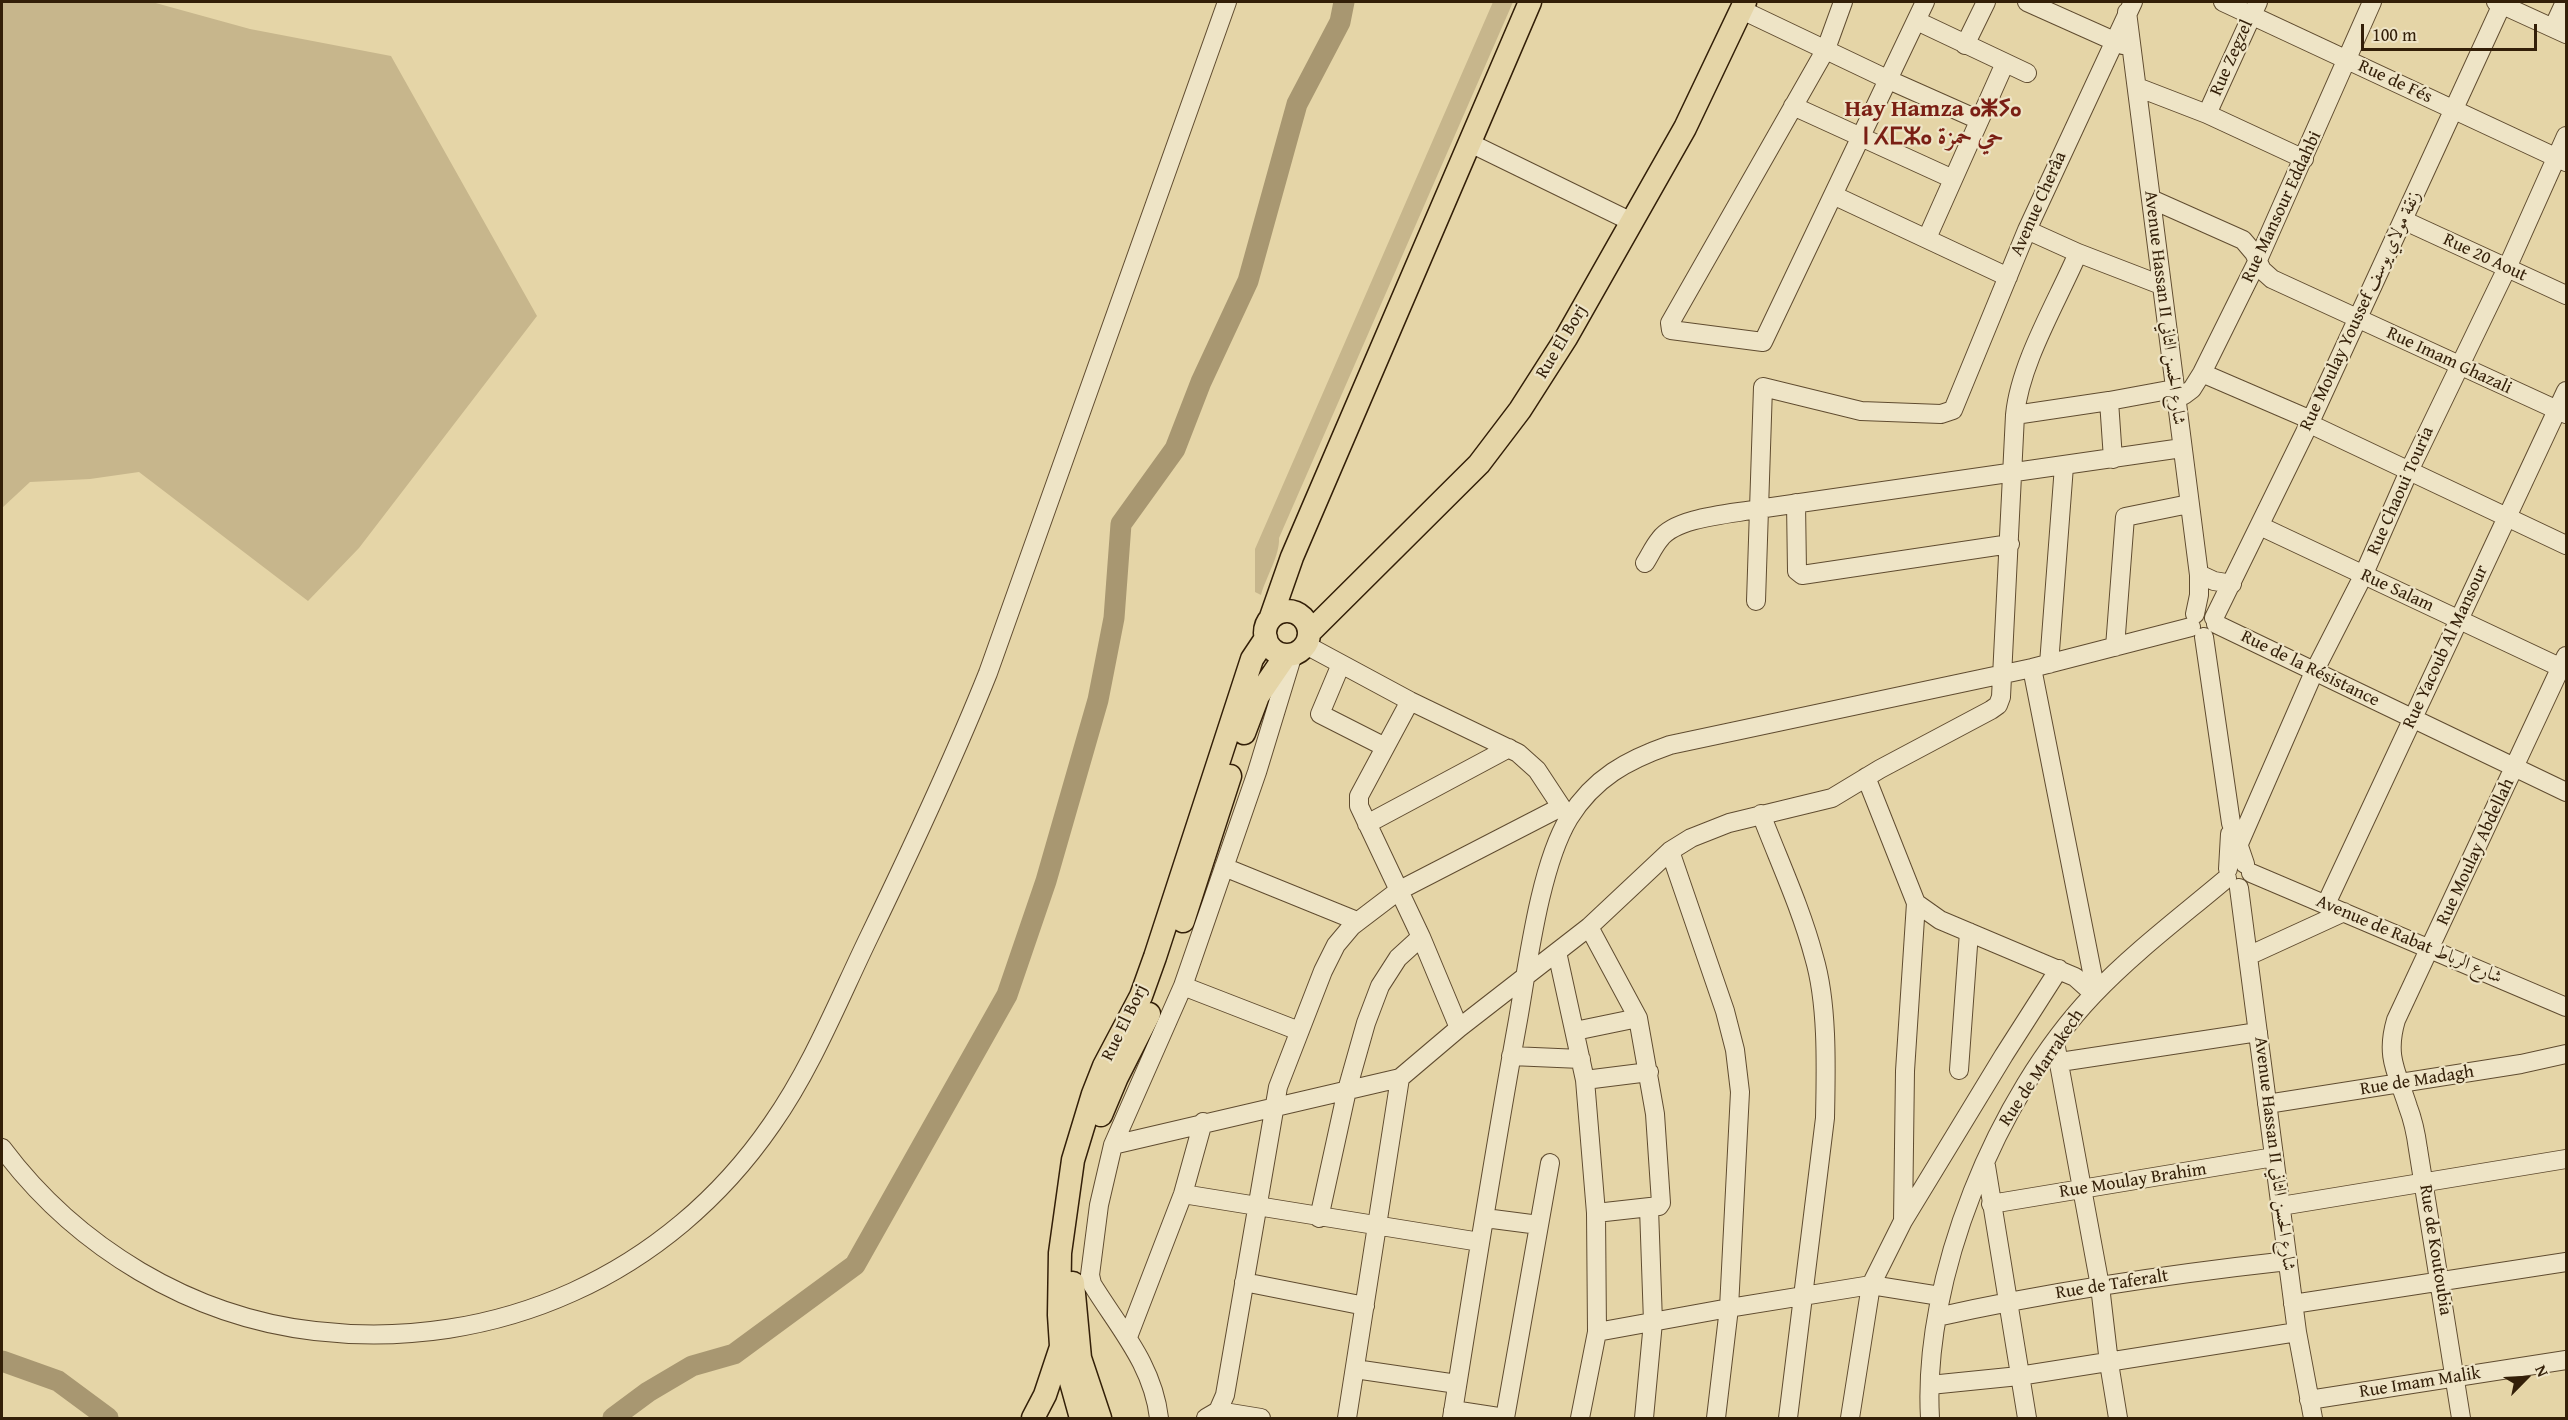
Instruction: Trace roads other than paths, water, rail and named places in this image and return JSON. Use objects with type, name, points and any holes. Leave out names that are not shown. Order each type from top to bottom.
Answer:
[{"type":"main road","name":"Rue El Borj","points":[[1082,1419],[1061,1346],[1058,1284],[1069,1183],[1078,1138],[1104,1066],[1141,996],[1252,659],[1268,628],[1292,557],[1530,2]]},
{"type":"main road","name":"Rue El Borj","points":[[1100,1419],[1080,1358],[1073,1283],[1084,1185],[1093,1143],[1107,1101],[1152,1008],[1170,961],[1253,707],[1298,647],[1479,464],[1520,410],[1548,368],[1685,128],[1743,6]]},
{"type":"main road","points":[[1292,612],[1304,619],[1298,647],[1273,650],[1268,628],[1278,613],[1292,612]]},
{"type":"main road","points":[[1033,1419],[1054,1371],[1061,1346]]},
{"type":"street","points":[[2,1148],[38,1192],[65,1218],[102,1247],[159,1282],[202,1302],[265,1322],[340,1334],[381,1336],[429,1333],[517,1315],[592,1284],[636,1258],[693,1215],[749,1156],[795,1088],[958,749],[988,673],[1227,2]]},
{"type":"street","points":[[1843,2],[1826,49],[1724,232],[1670,322],[1669,327],[1675,331],[1763,342],[1925,2]]},
{"type":"street","points":[[1965,45],[1986,2]]},
{"type":"street","points":[[2027,2],[2132,49]]},
{"type":"street","name":"Rue de Fés","points":[[2223,2],[2255,8],[2347,59],[2562,160]]},
{"type":"street","name":"Rue Mansour Eddahbi","points":[[2174,389],[2184,394],[2188,393],[2202,373],[2257,262],[2372,2]]},
{"type":"street","points":[[2501,2],[2560,31],[2565,2]]},
{"type":"street","name":"Rue Moulay Youssef زنقة مولاي يوسف","points":[[2205,622],[2232,584],[2310,422],[2501,2]]},
{"type":"street","name":"Avenue Cherâa","points":[[1758,509],[1763,387],[1861,411],[1941,414],[1953,410],[2026,230],[2129,5]]},
{"type":"street","name":"Avenue Hassan II شارع الحسن الثاني","points":[[2129,5],[2132,49],[2161,285],[2199,574],[2199,595],[2205,622],[2293,1304],[2311,1414]]},
{"type":"street","points":[[1743,6],[1889,80],[1979,120]]},
{"type":"street","name":"Rue Zegzel","points":[[2207,114],[2255,8]]},
{"type":"street","points":[[1917,21],[2027,73]]},
{"type":"street","points":[[1927,238],[2005,63]]},
{"type":"street","points":[[2137,87],[2207,114],[2304,159]]},
{"type":"street","points":[[1793,106],[1953,179]]},
{"type":"street","name":"Rue Chaoui Touria","points":[[2238,846],[2314,672],[2363,576],[2459,365],[2562,160],[2566,136]]},
{"type":"street","points":[[1470,143],[1632,222]]},
{"type":"street","points":[[1833,195],[2008,277]]},
{"type":"street","name":"Rue Imam Ghazali","points":[[2151,200],[2243,240],[2254,253],[2257,262],[2272,279],[2562,412]]},
{"type":"street","name":"Rue 20 Aout","points":[[2403,220],[2566,295]]},
{"type":"street","points":[[2026,230],[2078,254],[2161,285]]},
{"type":"street","points":[[1113,1145],[1203,1122],[1400,1078],[1459,1028],[1589,927],[1670,851],[1710,829],[1761,814],[1821,802],[1998,705],[2001,698],[2003,673],[2019,393],[2026,369],[2078,254]]},
{"type":"street","points":[[2202,373],[2310,422],[2566,545]]},
{"type":"street","points":[[2016,415],[2174,389]]},
{"type":"street","name":"Rue Yacoub Al Mansour","points":[[2326,904],[2507,517],[2562,412],[2566,391]]},
{"type":"street","points":[[2109,400],[2113,459]]},
{"type":"street","points":[[1646,563],[1661,537],[1674,527],[1689,522],[1796,503],[2182,448]]},
{"type":"street","points":[[2064,466],[2041,666],[2095,993]]},
{"type":"street","points":[[1796,503],[1797,571],[1799,575],[2010,544]]},
{"type":"street","points":[[2115,647],[2126,516],[2189,504]]},
{"type":"street","points":[[1756,601],[1758,509]]},
{"type":"street","name":"Rue Salam","points":[[2260,526],[2458,620],[2565,664]]},
{"type":"street","points":[[2199,574],[2214,581],[2232,584]]},
{"type":"street","points":[[1261,1419],[1212,1415],[1225,1395],[1278,1087],[1336,945],[1357,921],[1398,891],[1565,813],[1614,770],[1636,757],[1670,745],[2041,666],[2205,622]]},
{"type":"street","name":"Rue de la Résistance","points":[[2205,622],[2566,792]]},
{"type":"street","points":[[1159,1419],[1151,1382],[1141,1358],[1092,1284],[1090,1275],[1099,1205],[1113,1145],[1183,987],[1298,647],[1341,664],[1410,701],[1509,748],[1529,761],[1565,813],[1545,886],[1525,977],[1453,1414],[1505,1418],[1550,1163]]},
{"type":"street","points":[[1341,664],[1320,714],[1385,747]]},
{"type":"street","name":"Rue Moulay Abdellah","points":[[2399,1084],[2393,1068],[2391,1035],[2396,1020],[2565,664]]},
{"type":"street","points":[[1410,701],[1359,796],[1359,806],[1459,1028]]},
{"type":"street","points":[[1367,824],[1509,748]]},
{"type":"street","points":[[1866,777],[1916,903],[1905,1071],[1904,1221]]},
{"type":"street","points":[[1761,814],[1815,958],[1820,985],[1826,1075],[1825,1118],[1788,1419]]},
{"type":"street","name":"Avenue Hassan II شارع الحسن الثاني","points":[[2231,823],[2238,846],[2238,874]]},
{"type":"street","points":[[1670,851],[1725,1011],[1740,1092],[1729,1308],[1716,1419]]},
{"type":"street","points":[[1224,867],[1357,921]]},
{"type":"street","name":"Rue de Marrakech","points":[[1930,1419],[1930,1385],[1938,1307],[1959,1229],[2015,1103],[2055,1042],[2095,993],[2238,874]]},
{"type":"street","name":"Avenue de Rabat شارع الرباط","points":[[2238,874],[2326,904],[2566,1007]]},
{"type":"street","points":[[1916,903],[1940,920],[2060,969],[2084,983],[2095,993]]},
{"type":"street","points":[[2248,956],[2344,912]]},
{"type":"street","points":[[1589,927],[1638,1018],[1649,1072],[1661,1203],[1659,1206],[1649,1208],[1596,1212]]},
{"type":"street","points":[[1959,1070],[1969,932]]},
{"type":"street","points":[[1319,1218],[1347,1090],[1366,1023],[1380,986],[1398,958],[1420,938]]},
{"type":"street","points":[[1557,952],[1585,1080],[1596,1212],[1597,1332],[1580,1419]]},
{"type":"street","points":[[1850,1419],[1867,1289],[1904,1221],[2004,1055],[2060,969]]},
{"type":"street","points":[[1183,987],[1299,1031]]},
{"type":"street","points":[[1575,1031],[1638,1018]]},
{"type":"street","points":[[2060,1062],[2258,1032]]},
{"type":"street","points":[[2055,1042],[2100,1286],[2118,1419]]},
{"type":"street","name":"Rue de Madagh","points":[[2267,1104],[2521,1064],[2566,1054]]},
{"type":"street","points":[[1511,1056],[1581,1059]]},
{"type":"street","points":[[1585,1080],[1649,1072]]},
{"type":"street","points":[[1347,1419],[1400,1078]]},
{"type":"street","name":"Rue de Koutoubia","points":[[2399,1084],[2414,1126],[2461,1419]]},
{"type":"street","points":[[1128,1337],[1183,1194],[1203,1122]]},
{"type":"street","name":"Rue Moulay Brahim","points":[[1991,1204],[2274,1157]]},
{"type":"street","points":[[2281,1206],[2566,1159]]},
{"type":"street","points":[[1986,1164],[2027,1419]]},
{"type":"street","points":[[1183,1194],[1256,1205],[1319,1218],[1480,1242]]},
{"type":"street","points":[[1644,1419],[1653,1322],[1649,1208]]},
{"type":"street","points":[[1485,1218],[1539,1225]]},
{"type":"street","name":"Rue de Taferalt","points":[[1938,1307],[2007,1301],[2288,1261]]},
{"type":"street","points":[[2293,1304],[2566,1262]]},
{"type":"street","points":[[1244,1282],[1365,1306]]},
{"type":"street","points":[[1597,1332],[1803,1296],[1867,1289],[1938,1307]]},
{"type":"street","points":[[1930,1385],[2019,1376],[2297,1332]]},
{"type":"street","name":"Rue Imam Malik","points":[[2311,1414],[2455,1378],[2566,1360]]},
{"type":"street","points":[[1355,1369],[1457,1384]]},
{"type":"waterway","points":[[613,1418],[648,1392],[692,1366],[734,1354],[855,1265],[1007,995],[1046,881],[1098,700],[1114,618],[1121,524],[1175,449],[1201,382],[1248,281],[1297,104],[1340,22],[1344,2]]},
{"type":"waterway","points":[[2,1361],[58,1381],[108,1418]]},
{"type":"district","name":"Hay Hamza ⴰⵥⵢⴰ ⵏ ⵃⵎⵣⴰ حي حمزة","points":[[1933,124]]}]
